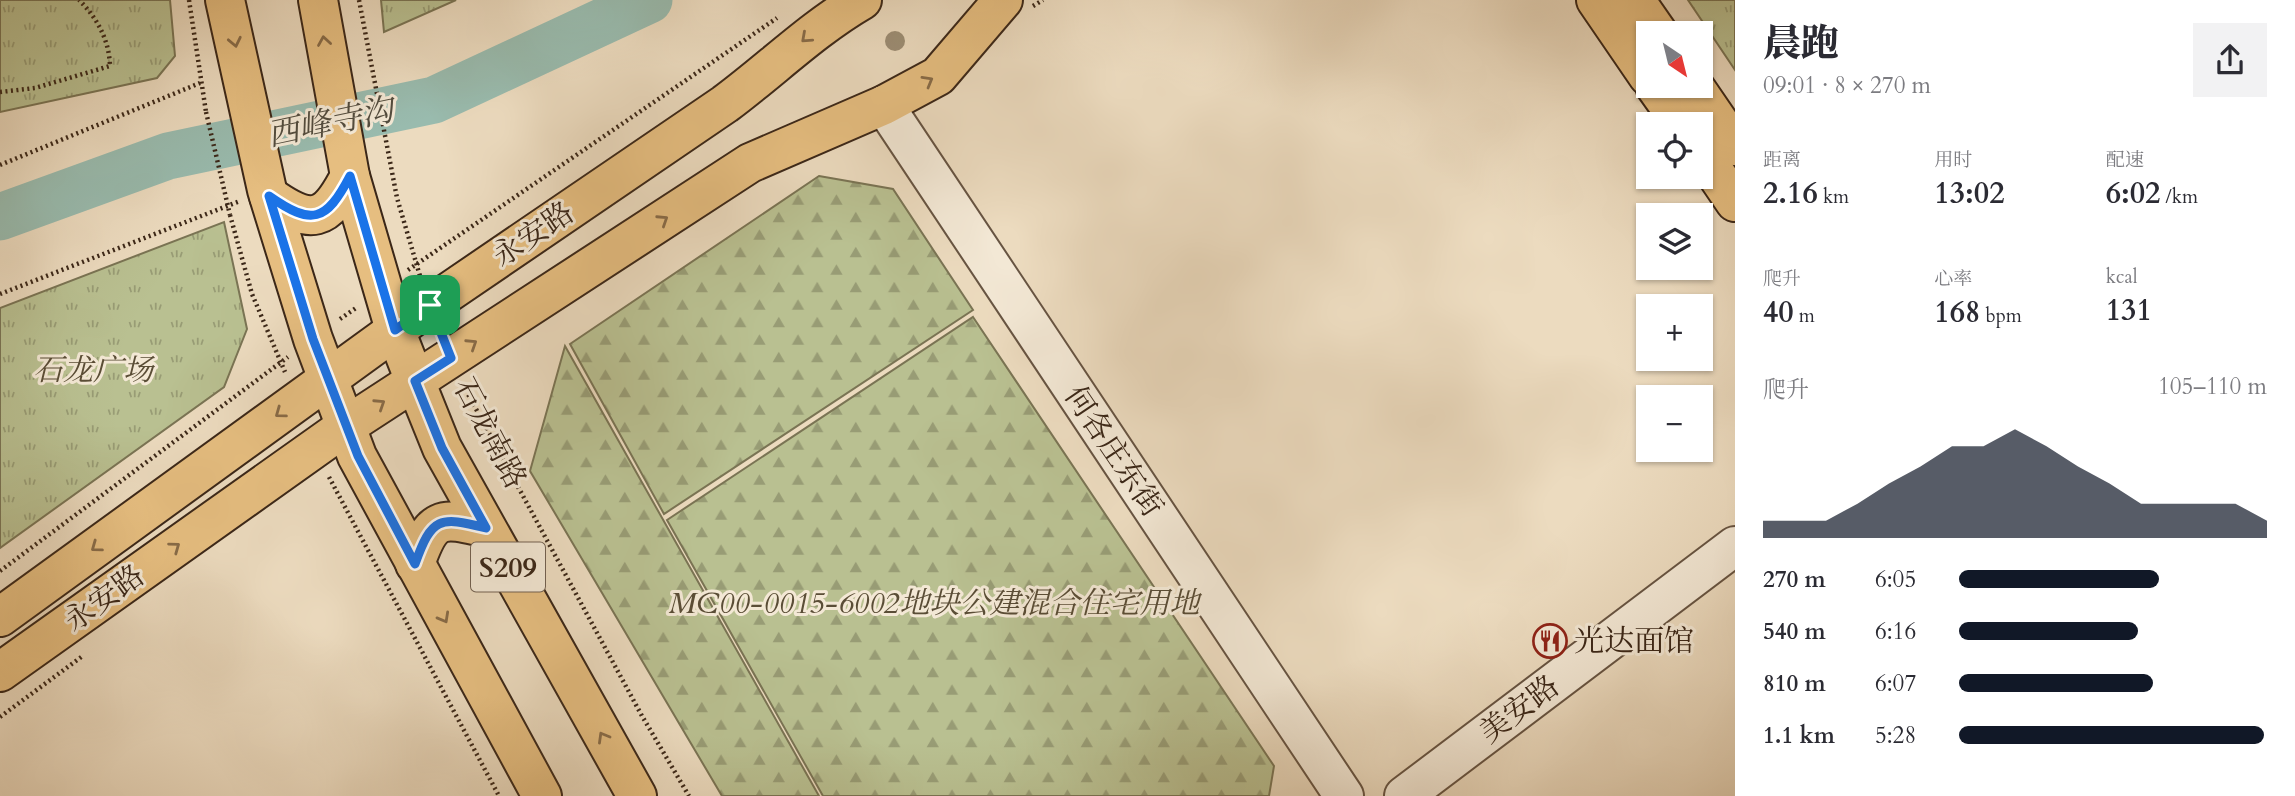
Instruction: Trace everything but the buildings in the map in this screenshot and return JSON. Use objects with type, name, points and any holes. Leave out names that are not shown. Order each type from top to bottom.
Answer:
[{"type":"main road","name":"S209","points":[[225,0],[268,193],[328,379],[346,426],[358,456],[415,564],[542,796]]},
{"type":"main road","name":"石龙南路","points":[[318,0],[330,82],[350,176],[395,330],[415,381],[442,448],[637,796]]},
{"type":"main road","name":"永安路","points":[[0,617],[430,305],[725,104],[768,72],[826,20],[862,0]]},
{"type":"main road","name":"永安路","points":[[0,672],[346,426],[750,163],[884,105],[938,76],[1003,0]]},
{"type":"main road","points":[[1596,0],[1636,58]]},
{"type":"main road","points":[[1635,0],[1650,21]]},
{"type":"main road","points":[[1701,98],[1735,146]]},
{"type":"main road","points":[[1713,170],[1735,202]]},
{"type":"main road","points":[[268,193],[307,217],[323,215],[336,202],[350,176]]},
{"type":"main road","points":[[415,564],[425,535],[435,524],[446,519],[486,528]]},
{"type":"street","name":"何各庄东街","points":[[884,105],[1344,796]]},
{"type":"street","name":"美安路","points":[[1404,796],[1735,547]]},
{"type":"path","points":[[0,92],[35,88],[110,66],[104,36],[95,16],[79,0]]},
{"type":"path","points":[[189,0],[200,83],[230,215],[252,294],[281,363]]},
{"type":"path","points":[[359,0],[391,169],[430,305]]},
{"type":"path","points":[[0,165],[200,83]]},
{"type":"path","points":[[0,294],[268,193]]},
{"type":"path","name":"石龙南路","points":[[451,358],[635,704],[690,796]]},
{"type":"green space","points":[[0,0],[170,0],[175,56],[157,78],[0,112]]},
{"type":"green space","points":[[381,0],[456,0],[384,32]]},
{"type":"green space","points":[[1688,0],[1735,0],[1735,70],[1713,37],[1713,21],[1702,21]]},
{"type":"green space","points":[[819,176],[893,189],[973,310],[664,514],[570,344]]},
{"type":"green space","name":"石龙广场","points":[[224,222],[247,329],[224,387],[0,548],[0,308]]},
{"type":"green space","name":"MC00-0015-6002地块公建混合住宅用地","points":[[973,317],[1274,766],[1269,796],[823,796],[667,520]]},
{"type":"green space","points":[[565,346],[819,796],[722,796],[530,471]]},
{"type":"waterway","name":"西峰寺沟","points":[[0,217],[168,156],[434,100],[649,0]]},
{"type":"place","name":"光达面馆","points":[[1550,641]]},
{"type":"route","points":[[350,176],[395,330],[430,305],[451,358],[415,381],[442,448],[486,528],[446,519],[435,524],[425,535],[415,564],[358,456],[313,339],[269,196],[307,217],[323,215],[336,202],[350,176]]}]
